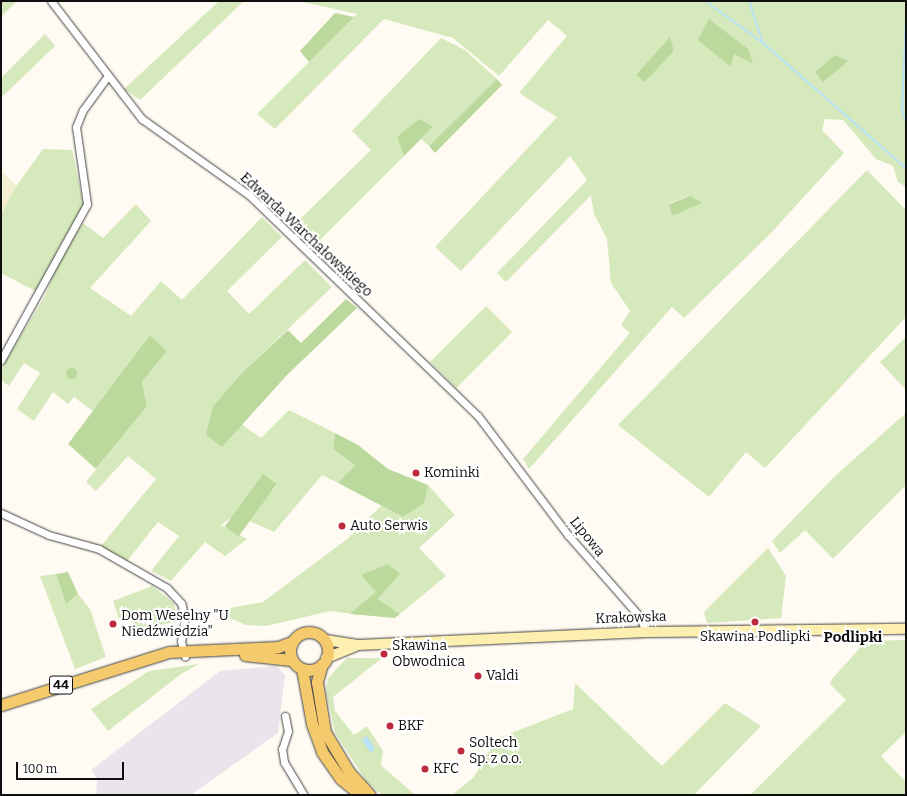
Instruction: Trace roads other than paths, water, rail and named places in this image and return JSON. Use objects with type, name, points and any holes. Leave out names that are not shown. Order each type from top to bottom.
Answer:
[{"type":"main road","name":"Krakowska","points":[[326,640],[358,645],[646,632],[906,629]]},
{"type":"main road","name":"44","points":[[1,705],[159,657],[235,649],[278,647],[292,642],[310,631],[326,640]]},
{"type":"main road","points":[[326,640],[324,661],[317,682],[325,732],[349,772],[370,795]]},
{"type":"main road","points":[[292,642],[291,660],[302,669],[311,670],[324,661]]},
{"type":"main road","name":"Krakowska","points":[[324,661],[358,645]]},
{"type":"main road","name":"44","points":[[184,654],[225,655],[291,660]]},
{"type":"main road","points":[[302,669],[312,724],[322,752],[341,779],[360,795]]},
{"type":"street","name":"Edwarda Warchałowskiego","points":[[51,1],[69,20],[108,77],[154,129],[249,195],[468,405],[510,455]]},
{"type":"street","points":[[1,360],[87,204],[76,127],[83,110],[108,77]]},
{"type":"street","name":"Lipowa","points":[[510,455],[568,535],[640,617],[646,632]]},
{"type":"street","points":[[1,512],[49,535],[99,549],[167,588],[180,602],[185,617],[184,654]]},
{"type":"street","points":[[284,716],[288,730],[282,749],[284,762],[304,795]]},
{"type":"water","points":[[367,736],[375,749],[371,753],[362,740]]},
{"type":"waterway","points":[[705,1],[763,43],[906,168]]},
{"type":"waterway","points":[[749,1],[763,43]]},
{"type":"waterway","points":[[906,15],[902,109],[906,123]]},
{"type":"place","name":"Kominki","points":[[416,473]]},
{"type":"place","name":"Auto Serwis","points":[[342,526]]},
{"type":"place","name":"Skawina Podlipki","points":[[755,622]]},
{"type":"place","name":"Dom Weselny \"U Niedźwiedzia\"","points":[[113,624]]},
{"type":"place","name":"Skawina Obwodnica","points":[[384,654]]},
{"type":"place","name":"Valdi","points":[[478,676]]},
{"type":"place","name":"BKF","points":[[390,726]]},
{"type":"place","name":"Soltech Sp. z o.o.","points":[[461,751]]},
{"type":"place","name":"KFC","points":[[425,769]]},
{"type":"district","name":"Podlipki","points":[[853,638]]}]
